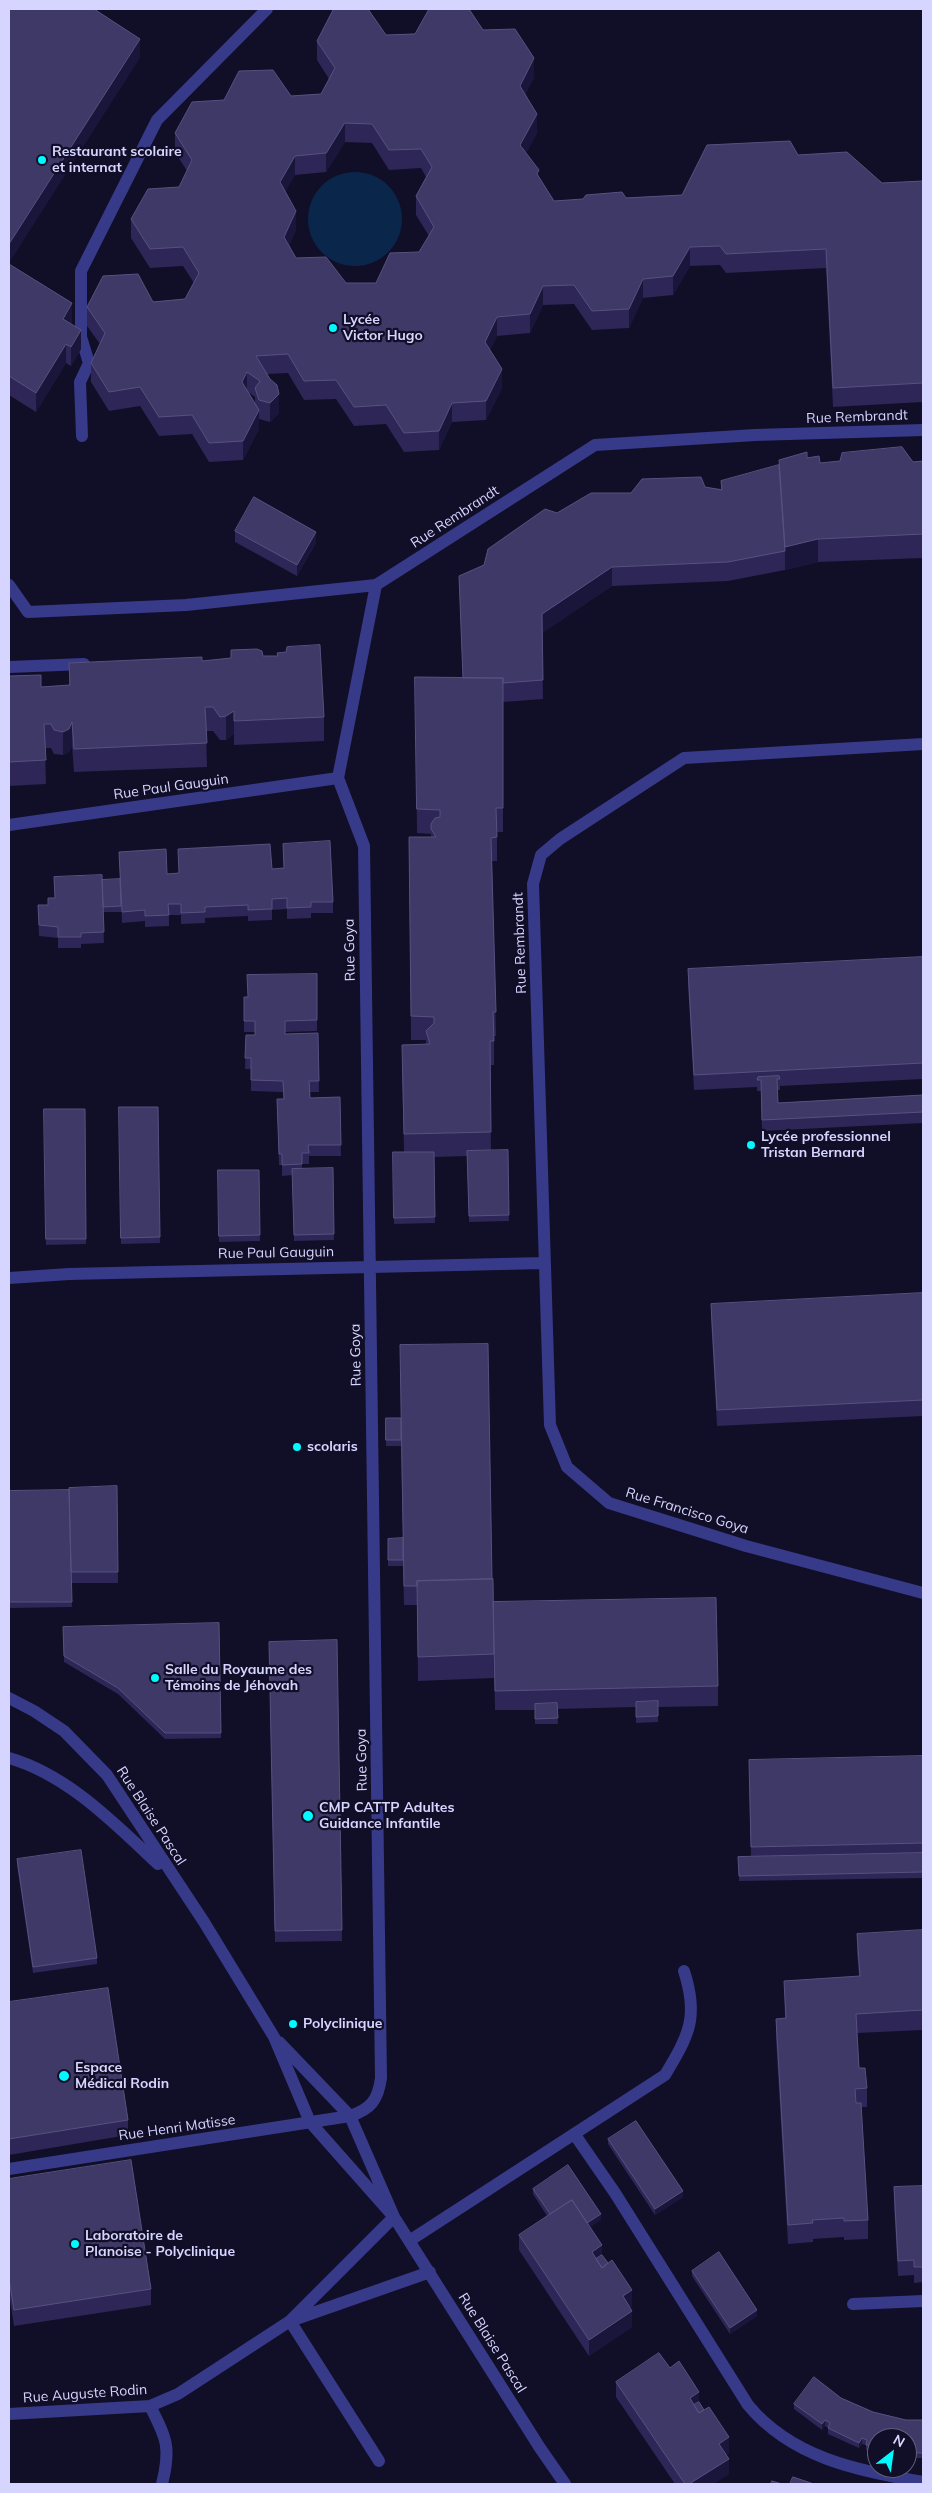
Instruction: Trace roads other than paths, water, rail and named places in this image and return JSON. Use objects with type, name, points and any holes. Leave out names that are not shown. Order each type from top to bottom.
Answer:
[{"type":"street","points":[[82,436],[80,382],[90,363],[81,337],[81,272],[157,120],[267,9]]},
{"type":"street","name":"Rue Rembrandt","points":[[9,585],[28,612],[186,605],[376,585],[595,445],[755,436],[923,430]]},
{"type":"street","points":[[338,778],[376,585]]},
{"type":"street","points":[[9,668],[97,663]]},
{"type":"street","name":"Rue Rembrandt","points":[[544,1263],[533,884],[541,855],[560,840],[684,758],[923,744]]},
{"type":"street","name":"Rue Paul Gauguin","points":[[9,825],[338,778]]},
{"type":"street","name":"Rue Goya","points":[[338,778],[364,846],[381,2078],[379,2092],[374,2104],[362,2112],[350,2116]]},
{"type":"street","name":"Rue Paul Gauguin","points":[[9,1278],[69,1274],[544,1263]]},
{"type":"street","name":"Rue Francisco Goya","points":[[544,1263],[550,1425],[568,1467],[609,1503],[746,1546],[923,1593]]},
{"type":"street","name":"Rue Blaise Pascal","points":[[9,1698],[34,1711],[64,1732],[107,1775],[173,1878],[204,1922],[274,2037],[310,2122],[394,2217]]},
{"type":"street","name":"Rue Blaise Pascal","points":[[9,1758],[70,1788],[113,1821],[173,1878]]},
{"type":"street","points":[[409,2241],[665,2075],[680,2049],[691,2022],[692,1995],[684,1971]]},
{"type":"street","name":"Rue Blaise Pascal","points":[[274,2037],[350,2116],[394,2217],[540,2448],[566,2484]]},
{"type":"street","name":"Rue Henri Matisse","points":[[9,2168],[350,2116]]},
{"type":"street","points":[[575,2134],[615,2192],[748,2405],[762,2422],[798,2446],[854,2469],[923,2482]]},
{"type":"street","name":"Rue Auguste Rodin","points":[[9,2414],[150,2406],[178,2394],[290,2321],[394,2217]]},
{"type":"street","name":"Rue Auguste Rodin","points":[[290,2321],[430,2272]]},
{"type":"street","points":[[853,2304],[923,2301]]},
{"type":"street","points":[[290,2321],[379,2460]]},
{"type":"street","points":[[150,2406],[165,2435],[168,2458],[162,2484]]},
{"type":"water","points":[[355,172],[373,175],[388,186],[399,201],[402,219],[399,237],[388,252],[373,263],[355,266],[337,263],[322,252],[311,237],[308,219],[311,201],[322,186],[337,175]]},
{"type":"place","name":"Restaurant scolaire et internat","points":[[42,160]]},
{"type":"place","name":"Lycée Victor Hugo","points":[[333,328]]},
{"type":"place","name":"Lycée professionnel Tristan Bernard","points":[[751,1145]]},
{"type":"place","name":"scolaris","points":[[297,1447]]},
{"type":"place","name":"Salle du Royaume des Témoins de Jéhovah","points":[[155,1678]]},
{"type":"place","name":"CMP CATTP Adultes Guidance Infantile","points":[[308,1816]]},
{"type":"place","name":"Polyclinique","points":[[293,2024]]},
{"type":"place","name":"Espace Médical Rodin","points":[[64,2076]]},
{"type":"place","name":"Laboratoire de Planoise - Polyclinique","points":[[75,2244]]}]
